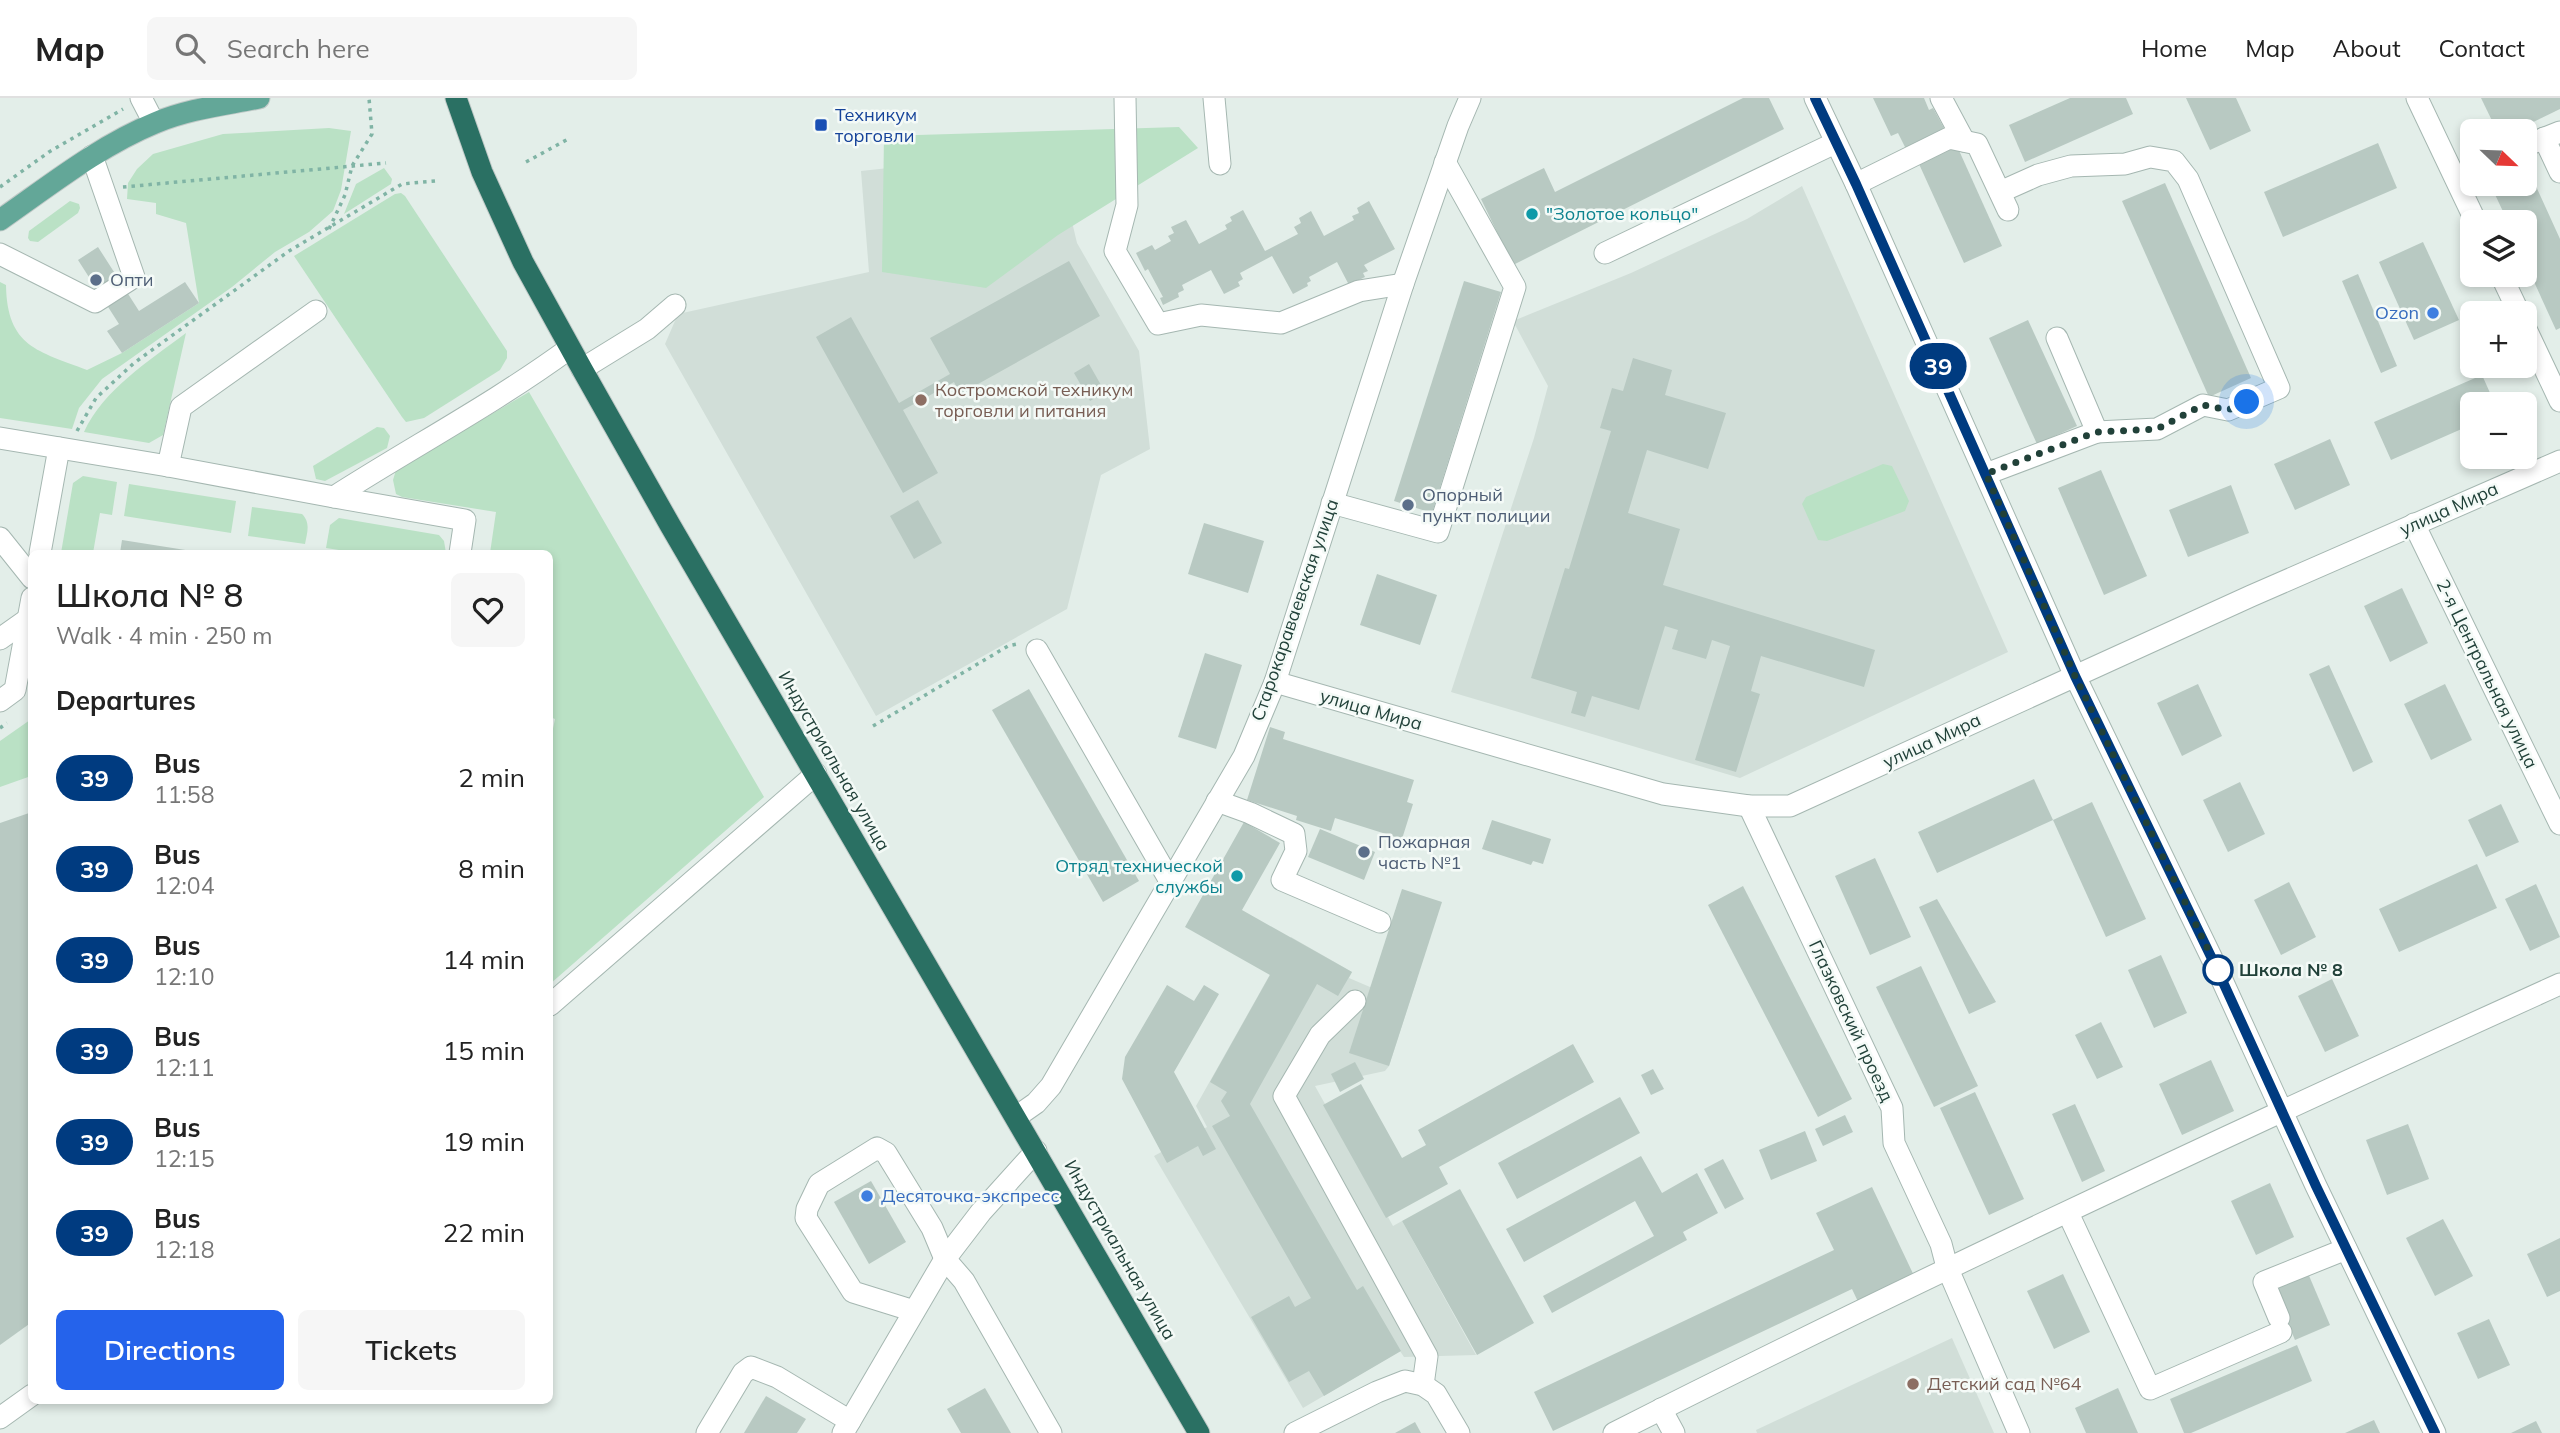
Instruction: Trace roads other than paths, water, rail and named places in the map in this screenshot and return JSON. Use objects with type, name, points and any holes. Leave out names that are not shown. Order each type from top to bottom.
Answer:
[{"type":"highway","name":"Индустриальная улица","points":[[456,98],[482,172],[517,251],[570,348],[1199,1433]]},
{"type":"main road","points":[[0,220],[92,156],[154,123],[191,111],[259,98]]},
{"type":"street","points":[[1125,98],[1127,205],[1115,251],[1158,324],[1201,315],[1281,323],[1359,292],[1403,284]]},
{"type":"street","points":[[1214,98],[1220,164]]},
{"type":"street","name":"Старокараваевская улица","points":[[1016,1117],[1036,1103],[1051,1086],[1244,756],[1275,682],[1403,284],[1470,98]]},
{"type":"street","points":[[1815,98],[1856,184],[2075,676],[2217,969],[2435,1433]]},
{"type":"street","points":[[1941,98],[1964,141]]},
{"type":"street","points":[[2417,98],[2460,168]]},
{"type":"street","points":[[142,99],[154,123]]},
{"type":"street","points":[[1856,184],[1949,138],[1977,144],[2004,201],[2038,175],[2071,166],[2124,164],[2150,157],[2174,161],[2188,179],[2279,387],[2228,410],[2203,405],[2157,429],[2096,432],[1986,474]]},
{"type":"street","points":[[2543,139],[2560,172]]},
{"type":"street","points":[[1605,253],[1835,142]]},
{"type":"street","points":[[0,254],[95,302],[134,277],[92,156]]},
{"type":"street","points":[[1332,503],[1438,532],[1515,287],[1445,162]]},
{"type":"street","points":[[582,369],[647,329],[675,305]]},
{"type":"street","points":[[168,466],[181,407],[316,311]]},
{"type":"street","points":[[2057,338],[2096,432]]},
{"type":"street","points":[[334,497],[411,447],[530,378],[570,348]]},
{"type":"street","points":[[2537,352],[2560,401]]},
{"type":"street","points":[[0,438],[465,520],[460,550]]},
{"type":"street","points":[[41,550],[66,449]]},
{"type":"street","name":"улица Мира","points":[[1275,682],[1663,794],[1749,806],[1790,806],[2414,524],[2560,461]]},
{"type":"street","name":"2-я Центральная улица","points":[[2414,524],[2560,824]]},
{"type":"street","points":[[0,538],[28,574]]},
{"type":"street","points":[[2,634],[28,610]]},
{"type":"street","points":[[0,701],[15,690],[28,619]]},
{"type":"street","points":[[1037,650],[1170,881]]},
{"type":"street","points":[[553,1002],[816,774]]},
{"type":"street","points":[[1217,801],[1294,834],[1296,851],[1282,880],[1380,922]]},
{"type":"street","name":"Глазковский проезд","points":[[1749,806],[1892,1108],[1894,1143],[1941,1244],[1947,1267],[2019,1433]]},
{"type":"street","points":[[1614,1433],[1947,1267],[2068,1213],[2117,1186],[2560,984]]},
{"type":"street","points":[[1354,1001],[1320,1035],[1284,1096],[1427,1356],[1423,1385]]},
{"type":"street","points":[[914,1311],[860,1295],[848,1286],[806,1218],[807,1209],[819,1184],[872,1150],[883,1149],[932,1228],[944,1259],[964,1281],[1051,1433]]},
{"type":"street","points":[[707,1433],[743,1373],[751,1367],[777,1377],[847,1427],[944,1259],[981,1212],[1036,1151]]},
{"type":"street","points":[[2068,1213],[2150,1389],[2280,1325],[2264,1282],[2347,1249]]},
{"type":"street","points":[[1296,1433],[1377,1392],[1405,1381],[1423,1385],[1436,1394],[1459,1433]]},
{"type":"street","points":[[0,1418],[28,1398]]},
{"type":"street","points":[[1661,1409],[1674,1433]]},
{"type":"place","name":"Техникум торговли","points":[[821,125]]},
{"type":"place","name":"\"Золотое кольцо\"","points":[[1532,214]]},
{"type":"place","name":"Опти","points":[[96,280]]},
{"type":"place","name":"Ozon","points":[[2433,313]]},
{"type":"place","name":"Костромской техникум торговли и питания","points":[[921,400]]},
{"type":"place","name":"Опорный пункт полиции","points":[[1408,505]]},
{"type":"place","name":"Пожарная часть №1","points":[[1364,852]]},
{"type":"place","name":"Отряд технической службы","points":[[1237,876]]},
{"type":"place","name":"Школа № 8","points":[[2218,970]]},
{"type":"place","name":"Десяточка-экспресс","points":[[867,1196]]},
{"type":"place","name":"Детский сад №64","points":[[1913,1384]]}]
